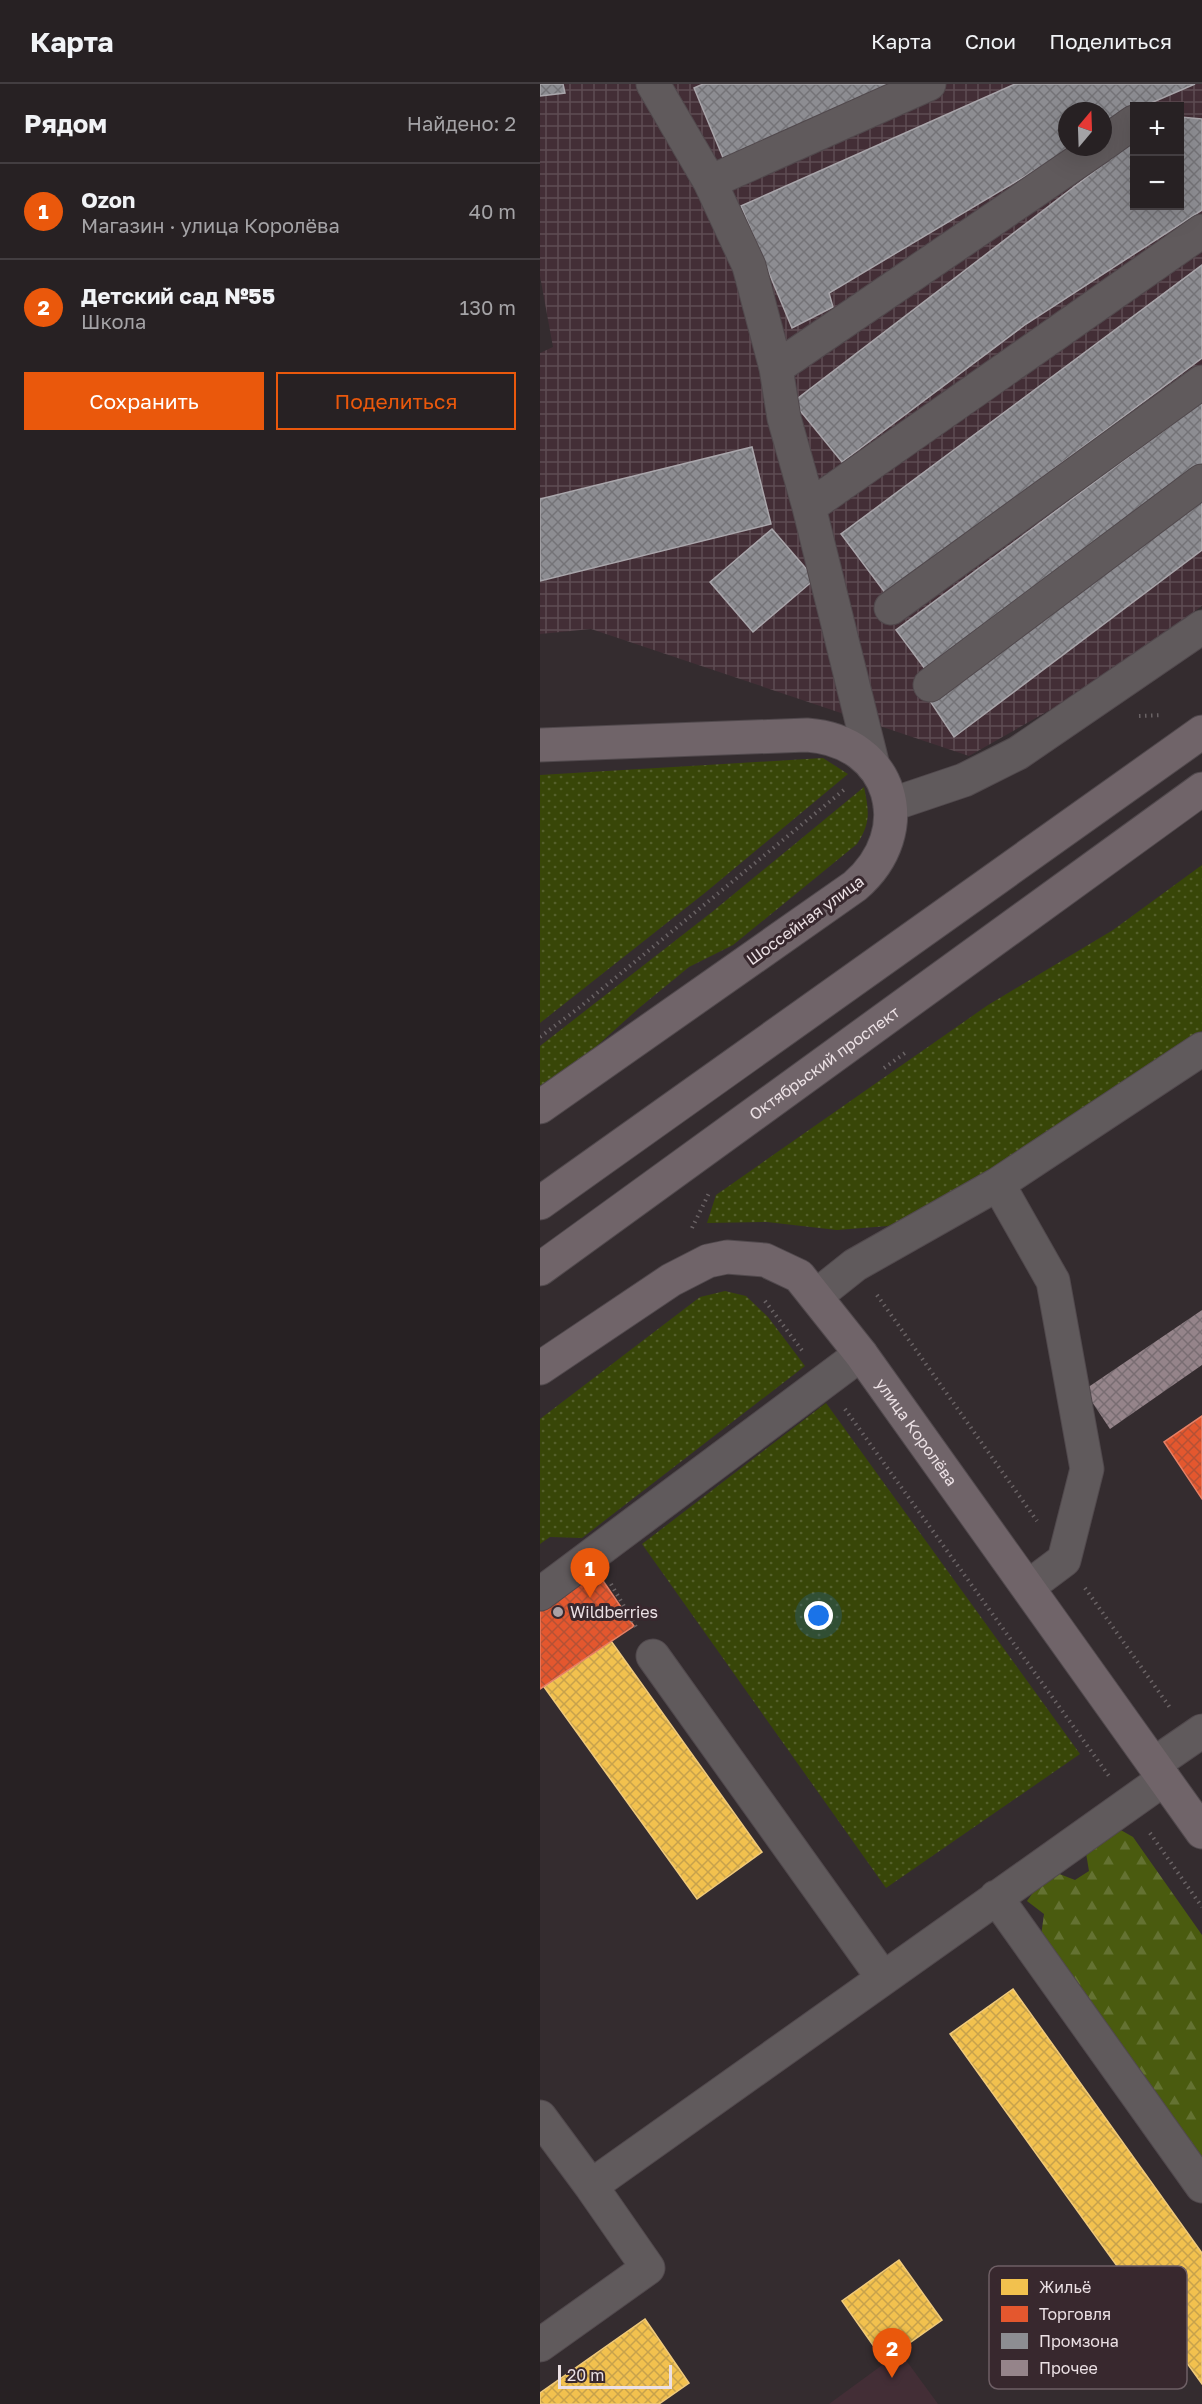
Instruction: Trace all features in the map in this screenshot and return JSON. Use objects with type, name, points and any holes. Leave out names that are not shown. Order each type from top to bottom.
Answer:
[{"type":"main road","points":[[540,1203],[1202,732]]},
{"type":"main road","name":"Шоссейная улица","points":[[540,745],[807,735],[832,738],[855,749],[873,766],[882,780],[890,805],[891,825],[886,845],[874,868],[855,886],[540,1107]]},
{"type":"main road","name":"Октябрьский проспект","points":[[540,1269],[1202,789]]},
{"type":"main road","name":"улица Королёва","points":[[540,1368],[671,1280],[708,1261],[727,1257],[765,1260],[799,1276],[861,1354],[1202,1832]]},
{"type":"street","points":[[710,182],[929,84]]},
{"type":"street","points":[[657,85],[710,182],[749,266],[776,368],[784,418],[809,507],[873,766]]},
{"type":"street","points":[[1112,138],[1130,125]]},
{"type":"street","points":[[776,368],[1086,156]]},
{"type":"street","points":[[809,507],[1202,231]]},
{"type":"street","points":[[891,608],[1202,382]]},
{"type":"street","points":[[930,685],[1202,480]]},
{"type":"street","points":[[890,805],[964,780],[1018,753],[1202,627]]},
{"type":"street","points":[[816,1296],[855,1264],[998,1184],[1202,1049]]},
{"type":"street","points":[[998,1184],[1053,1281],[1088,1469],[1064,1560],[1028,1587]]},
{"type":"street","points":[[540,1594],[861,1354]]},
{"type":"street","points":[[653,1656],[883,1978]]},
{"type":"street","points":[[591,2186],[1129,1803],[1197,1735]]},
{"type":"street","points":[[996,1897],[1202,2186]]},
{"type":"street","points":[[540,2117],[648,2268],[540,2345]]},
{"type":"path","points":[[540,1037],[580,1007],[873,766]]},
{"type":"path","points":[[855,1264],[1064,1560],[1197,1735]]},
{"type":"path","points":[[764,1300],[826,1382],[1202,1907]]},
{"type":"path","points":[[594,1555],[653,1656]]},
{"type":"shaded area","points":[[540,84],[1202,84],[1202,606],[1071,698],[969,756],[591,629],[540,634],[540,353],[553,347],[540,276]]},
{"type":"shaded area","points":[[900,2352],[938,2404],[829,2404]]},
{"type":"green space","points":[[823,758],[848,774],[706,892],[540,1023],[540,775]]},
{"type":"green space","points":[[864,787],[868,817],[865,830],[857,844],[733,945],[689,967],[579,1062],[540,1089],[540,1046],[712,912]]},
{"type":"green space","points":[[1202,865],[1202,1031],[1060,1130],[940,1205],[888,1226],[837,1230],[767,1222],[707,1223],[716,1195],[988,1005],[1113,930]]},
{"type":"green space","points":[[725,1291],[746,1296],[768,1317],[805,1366],[582,1538],[550,1537],[540,1544],[540,1419],[700,1297]]},
{"type":"green space","points":[[826,1403],[1080,1754],[886,1888],[642,1544]]},
{"type":"green space","points":[[1119,1829],[1133,1837],[1202,1935],[1202,2163],[1041,1936],[1044,1914],[1027,1901],[1049,1870],[1075,1880],[1089,1871],[1086,1853]]},
{"type":"building: Жильё","points":[[611,1641],[762,1852],[697,1899],[544,1687]]},
{"type":"building: Жильё","points":[[1013,1989],[1202,2253],[1202,2384],[1187,2363],[1187,2266],[1117,2266],[950,2034]]},
{"type":"building: Жильё","points":[[899,2260],[942,2320],[884,2361],[842,2301]]},
{"type":"building: Жильё","points":[[645,2319],[689,2383],[659,2404],[540,2404],[540,2393]]},
{"type":"building: Торговля","points":[[1202,1416],[1202,1499],[1164,1442]]},
{"type":"building: Торговля","points":[[595,1569],[634,1626],[540,1689],[540,1606]]},
{"type":"building: Промзона","points":[[540,84],[563,84],[565,93],[540,96]]},
{"type":"building: Промзона","points":[[703,84],[894,84],[724,160],[694,88]]},
{"type":"building: Промзона","points":[[1015,84],[1195,84],[1153,102],[1130,102],[1130,109],[1112,123],[1112,102],[1058,102],[1059,156],[829,293],[833,307],[792,328],[741,206]]},
{"type":"building: Промзона","points":[[1184,117],[1202,119],[1202,210],[1026,324],[842,462],[793,402],[1130,144],[1130,210],[1184,210]]},
{"type":"building: Промзона","points":[[1202,265],[1202,358],[886,594],[841,534]]},
{"type":"building: Промзона","points":[[1202,402],[1202,468],[928,673],[896,630]]},
{"type":"building: Промзона","points":[[752,447],[771,524],[540,581],[540,499]]},
{"type":"building: Промзона","points":[[1202,498],[1202,550],[954,737],[930,701]]},
{"type":"building: Промзона","points":[[772,529],[815,579],[753,632],[710,582]]},
{"type":"building: Прочее","points":[[1202,1310],[1202,1365],[1110,1429],[1084,1390]]},
{"type":"place","name":"Ozon","points":[[590,1598]]},
{"type":"place","name":"Wildberries","points":[[558,1612]]},
{"type":"place","name":"Детский сад №55","points":[[892,2378]]}]
